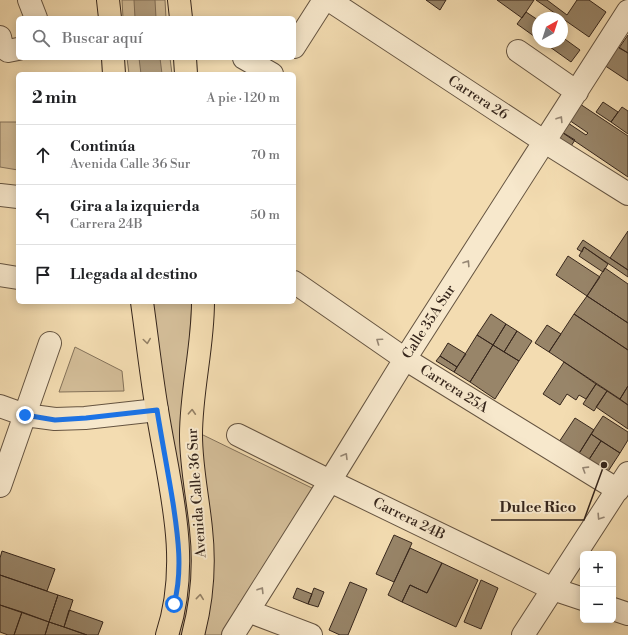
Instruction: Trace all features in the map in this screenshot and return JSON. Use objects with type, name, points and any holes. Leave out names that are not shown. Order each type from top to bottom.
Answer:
[{"type":"main road","points":[[108,0],[110,16]]},
{"type":"main road","points":[[179,0],[181,16]]},
{"type":"main road","points":[[113,60],[114,72]]},
{"type":"main road","points":[[185,60],[186,72]]},
{"type":"main road","name":"Avenida Calle 36 Sur","points":[[142,304],[157,410],[178,535],[179,556],[177,593],[167,635]]},
{"type":"main road","name":"Avenida Calle 36 Sur","points":[[193,635],[198,615],[202,578],[202,550],[191,435],[203,304]]},
{"type":"street","points":[[29,0],[35,16]]},
{"type":"street","points":[[296,44],[324,0]]},
{"type":"street","name":"Carrera 26","points":[[329,0],[545,142],[628,194]]},
{"type":"street","name":"Calle 35A Sur","points":[[233,635],[405,359],[628,11]]},
{"type":"street","points":[[0,37],[2,46],[8,51],[16,49]]},
{"type":"street","points":[[518,51],[577,92]]},
{"type":"street","points":[[248,60],[268,72]]},
{"type":"street","points":[[278,72],[286,60]]},
{"type":"street","points":[[0,195],[16,197]]},
{"type":"street","points":[[0,275],[16,278]]},
{"type":"street","name":"Carrera 25A","points":[[296,283],[405,359],[623,481]]},
{"type":"street","points":[[0,486],[50,343]]},
{"type":"street","points":[[0,406],[25,415],[55,420],[157,410]]},
{"type":"street","name":"Carrera 24B","points":[[238,435],[553,588],[580,598]]},
{"type":"street","points":[[523,635],[623,481]]},
{"type":"street","points":[[616,610],[628,614]]},
{"type":"street","points":[[248,611],[311,635]]},
{"type":"shaded area","points":[[122,0],[165,0],[166,16],[123,16]]},
{"type":"shaded area","points":[[134,0],[155,0],[156,16],[135,16]]},
{"type":"shaded area","points":[[127,60],[170,60],[172,72],[129,72]]},
{"type":"shaded area","points":[[139,60],[160,60],[162,72],[141,72]]},
{"type":"shaded area","points":[[0,122],[16,122],[16,170],[0,167]]},
{"type":"shaded area","points":[[152,304],[192,304],[189,347],[194,548],[193,583],[185,635],[174,635]]},
{"type":"shaded area","points":[[75,347],[122,371],[124,391],[59,392]]},
{"type":"shaded area","points":[[201,434],[314,489],[223,635],[204,635]]},
{"type":"building","points":[[426,0],[446,0],[440,10]]},
{"type":"building","points":[[497,0],[534,0],[522,18]]},
{"type":"building","points":[[536,0],[547,0],[563,12],[553,12]]},
{"type":"building","points":[[577,0],[589,0],[606,12],[589,37],[568,22],[568,14]]},
{"type":"building","points":[[526,12],[532,16],[532,35],[517,24]]},
{"type":"building","points":[[628,35],[628,53],[619,48]]},
{"type":"building","points":[[568,41],[580,50],[571,62],[551,48],[568,48]]},
{"type":"building","points":[[614,44],[628,53],[628,81],[601,63]]},
{"type":"building","points":[[577,102],[628,136],[628,177],[557,129],[562,119],[586,135],[588,133],[566,118]]},
{"type":"building","points":[[603,102],[618,112],[611,122],[596,112]]},
{"type":"building","points":[[622,107],[628,111],[628,134],[611,122]]},
{"type":"building","points":[[557,129],[575,140],[569,149],[551,137]]},
{"type":"building","points":[[628,231],[628,270],[610,258]]},
{"type":"building","points":[[583,240],[628,270],[628,277],[584,247],[582,252],[577,249]]},
{"type":"building","points":[[584,247],[608,264],[603,272],[579,256]]},
{"type":"building","points":[[568,256],[600,277],[587,296],[556,275]]},
{"type":"building","points":[[605,268],[628,284],[628,323],[587,296]]},
{"type":"building","points":[[587,296],[628,323],[628,350],[574,314]]},
{"type":"building","points":[[491,314],[506,324],[493,345],[477,335]]},
{"type":"building","points":[[574,314],[628,350],[628,386],[620,399],[549,352]]},
{"type":"building","points":[[506,324],[517,331],[504,352],[493,345]]},
{"type":"building","points":[[547,325],[561,334],[549,352],[535,343]]},
{"type":"building","points":[[517,331],[532,341],[519,361],[504,352]]},
{"type":"building","points":[[477,335],[493,345],[470,382],[454,372]]},
{"type":"building","points":[[448,343],[466,354],[457,367],[440,356]]},
{"type":"building","points":[[493,345],[519,361],[495,399],[470,382]]},
{"type":"building","points":[[440,356],[457,367],[454,372],[436,361]]},
{"type":"building","points":[[564,362],[596,384],[586,399],[579,395],[576,400],[567,394],[560,405],[543,394]]},
{"type":"building","points":[[596,384],[607,391],[594,411],[583,404]]},
{"type":"building","points":[[628,386],[628,405],[620,399]]},
{"type":"building","points":[[607,391],[628,405],[628,429],[596,407]]},
{"type":"building","points":[[603,416],[628,432],[628,440],[620,453],[591,434]]},
{"type":"building","points":[[575,418],[594,430],[578,455],[559,442]]},
{"type":"building","points":[[591,434],[601,441],[588,461],[578,455]]},
{"type":"building","points":[[601,441],[620,453],[607,473],[588,461]]},
{"type":"building","points":[[394,535],[412,543],[394,582],[376,574]]},
{"type":"building","points":[[410,548],[442,563],[427,593],[410,585],[402,602],[388,595]]},
{"type":"building","points":[[2,551],[55,569],[47,591],[0,575],[0,558]]},
{"type":"building","points":[[442,563],[478,580],[456,627],[402,602],[410,585],[427,593]]},
{"type":"building","points":[[0,575],[58,595],[49,622],[0,605]]},
{"type":"building","points":[[481,580],[498,588],[481,629],[464,622]]},
{"type":"building","points":[[350,582],[367,589],[348,635],[340,635],[329,630]]},
{"type":"building","points":[[297,588],[312,594],[308,604],[293,598]]},
{"type":"building","points":[[314,588],[324,592],[318,607],[308,604]]},
{"type":"building","points":[[58,595],[73,600],[64,627],[49,622]]},
{"type":"building","points":[[0,605],[22,612],[14,635],[8,635],[0,632]]},
{"type":"building","points":[[69,610],[103,622],[98,635],[87,635],[64,627]]},
{"type":"building","points":[[22,612],[49,622],[45,635],[14,635]]},
{"type":"building","points":[[49,622],[64,627],[87,635],[45,635]]},
{"type":"place","name":"Dulce Rico","points":[[604,465]]},
{"type":"route","points":[[25,415],[55,420],[157,410],[178,535],[179,556],[177,593],[174,604]]}]
